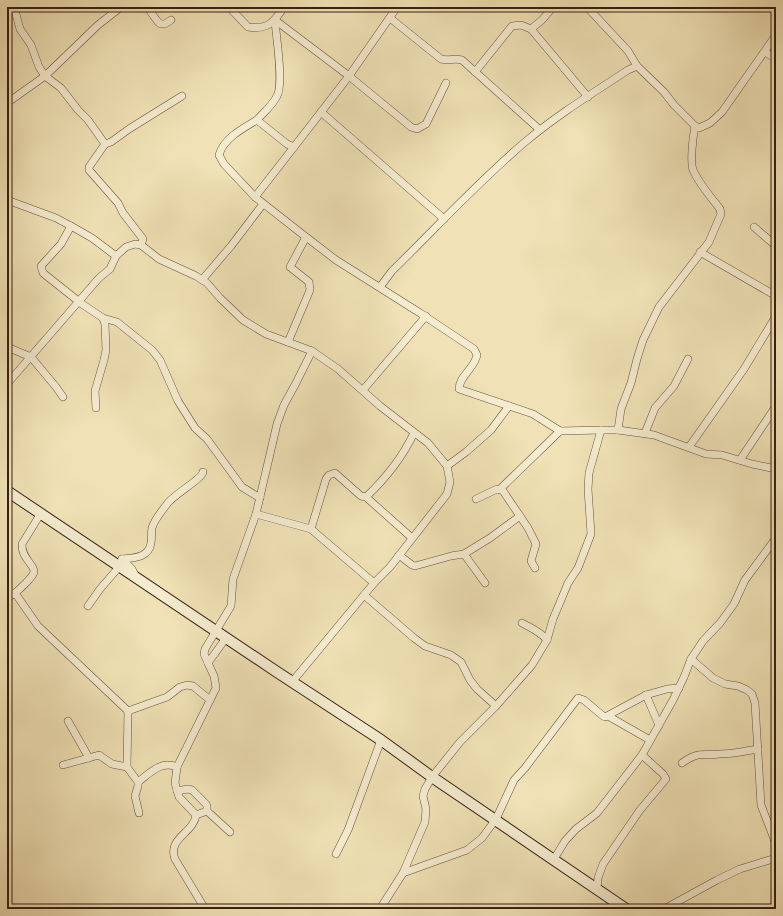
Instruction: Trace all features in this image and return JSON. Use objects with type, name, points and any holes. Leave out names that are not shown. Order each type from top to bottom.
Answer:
[{"type":"main road","points":[[7,491],[135,578],[381,740],[432,777],[597,888],[623,908]]},
{"type":"street","points":[[14,7],[20,29],[31,44],[37,64],[45,76],[61,88],[88,120],[105,144]]},
{"type":"street","points":[[7,103],[45,76],[98,25],[121,7]]},
{"type":"street","points":[[147,7],[161,24],[165,24],[171,20]]},
{"type":"street","points":[[230,7],[248,27],[257,28],[275,20],[284,7]]},
{"type":"street","points":[[532,29],[542,20],[552,7]]},
{"type":"street","points":[[587,7],[628,51],[637,66],[664,92],[674,105],[695,126],[699,128],[705,126],[722,112],[776,35]]},
{"type":"street","points":[[256,197],[349,76],[390,18],[395,8]]},
{"type":"street","points":[[390,18],[441,59],[447,61],[456,58],[462,60],[540,130]]},
{"type":"street","points":[[275,20],[349,76],[411,127],[417,129],[426,124],[446,83]]},
{"type":"street","points":[[275,20],[280,82],[278,95],[256,120],[229,140],[221,148],[219,155],[224,164],[263,204],[306,238],[336,260],[426,316],[474,350],[477,355],[476,362],[459,384],[459,388],[533,414],[560,431],[618,430],[645,433],[706,454],[722,455],[776,469]]},
{"type":"street","points":[[475,72],[512,26],[521,25],[532,29],[588,97]]},
{"type":"street","points":[[765,52],[776,59]]},
{"type":"street","points":[[380,287],[392,271],[444,219],[540,130],[628,70],[637,66]]},
{"type":"street","points":[[141,245],[143,239],[141,236],[137,233],[123,213],[118,203],[89,170],[89,167],[105,144],[111,142],[182,96]]},
{"type":"street","points":[[321,112],[444,219]]},
{"type":"street","points":[[256,120],[287,144],[294,147]]},
{"type":"street","points":[[618,430],[621,410],[631,384],[637,359],[659,307],[709,242],[721,214],[720,209],[700,182],[692,168],[695,126]]},
{"type":"street","points":[[7,200],[56,218],[92,238],[116,256]]},
{"type":"street","points":[[202,280],[231,246],[263,204]]},
{"type":"street","points":[[71,226],[61,244],[41,266],[43,273],[79,302],[103,318],[117,322],[152,350],[160,360],[178,401],[195,428],[207,440],[242,488],[260,498]]},
{"type":"street","points":[[754,227],[776,246]]},
{"type":"street","points":[[288,342],[310,290],[309,282],[290,267],[306,238]]},
{"type":"street","points":[[7,384],[99,278],[110,269],[116,256],[126,247],[135,244],[141,245],[159,259],[207,283],[243,320],[266,334],[312,351],[338,369],[380,406],[428,443],[447,466],[450,482],[448,494],[390,567],[374,583],[292,682]]},
{"type":"street","points":[[700,252],[776,296]]},
{"type":"street","points":[[363,390],[426,316]]},
{"type":"street","points":[[689,447],[744,369],[776,316]]},
{"type":"street","points":[[96,408],[95,391],[106,350],[105,322],[103,318]]},
{"type":"street","points":[[7,347],[31,357],[63,397]]},
{"type":"street","points":[[196,815],[179,797],[175,783],[177,766],[216,688],[214,676],[204,654],[205,650],[231,606],[233,579],[256,514],[284,405],[312,351]]},
{"type":"street","points":[[645,433],[655,408],[674,386],[688,359]]},
{"type":"street","points":[[447,466],[491,430],[509,406]]},
{"type":"street","points":[[740,460],[776,406]]},
{"type":"street","points":[[380,909],[403,873],[425,822],[426,809],[423,796],[424,789],[460,742],[496,706],[532,665],[548,640],[555,613],[568,583],[578,568],[591,534],[588,489],[589,473],[601,430]]},
{"type":"street","points":[[476,499],[500,489],[560,431]]},
{"type":"street","points":[[366,497],[408,446],[414,433]]},
{"type":"street","points":[[135,578],[135,574],[122,559],[140,558],[147,553],[151,545],[152,528],[167,504],[174,496],[199,478],[203,472]]},
{"type":"street","points":[[311,529],[326,479],[329,475],[335,474],[361,496],[366,497],[412,538]]},
{"type":"street","points":[[500,489],[503,491],[528,528],[536,544],[531,560],[535,568]]},
{"type":"street","points":[[7,598],[15,593],[32,576],[34,571],[34,567],[25,558],[22,550],[22,544],[40,513]]},
{"type":"street","points":[[256,514],[311,529],[374,583]]},
{"type":"street","points":[[399,556],[415,566],[464,554],[490,538],[520,516]]},
{"type":"street","points":[[554,859],[565,841],[576,829],[597,813],[642,755],[679,688],[691,659],[703,641],[720,623],[734,604],[745,580],[776,538]]},
{"type":"street","points":[[464,554],[485,583]]},
{"type":"street","points":[[88,606],[119,567]]},
{"type":"street","points":[[15,593],[38,626],[128,711],[127,767],[138,782],[135,796],[139,813]]},
{"type":"street","points":[[364,595],[414,638],[426,646],[451,655],[461,662],[470,680],[477,689],[496,706]]},
{"type":"street","points":[[522,623],[538,632],[548,640]]},
{"type":"street","points":[[208,663],[226,638]]},
{"type":"street","points":[[691,659],[713,678],[725,684],[738,686],[752,694],[755,703],[761,805],[776,844]]},
{"type":"street","points":[[128,711],[166,697],[180,687],[186,685],[193,686],[210,700]]},
{"type":"street","points":[[608,716],[646,695],[667,689],[679,688]]},
{"type":"street","points":[[646,695],[659,725]]},
{"type":"street","points":[[403,873],[467,850],[482,838],[496,819],[514,780],[525,768],[578,698],[584,700],[603,716],[608,716],[650,740]]},
{"type":"street","points":[[68,721],[89,758]]},
{"type":"street","points":[[336,854],[348,830],[381,740]]},
{"type":"street","points":[[682,763],[697,754],[720,754],[758,749]]},
{"type":"street","points":[[63,765],[99,755],[112,764],[127,767]]},
{"type":"street","points":[[597,888],[598,878],[603,864],[640,810],[666,779],[663,774],[642,755]]},
{"type":"street","points":[[138,782],[164,764],[170,763],[177,766]]},
{"type":"street","points":[[177,791],[188,789],[192,790],[206,804],[207,811],[230,832]]},
{"type":"street","points":[[196,815],[207,811]]},
{"type":"street","points":[[196,815],[192,826],[181,836],[173,848],[172,853],[205,909]]},
{"type":"street","points":[[664,909],[740,869],[776,858]]}]
